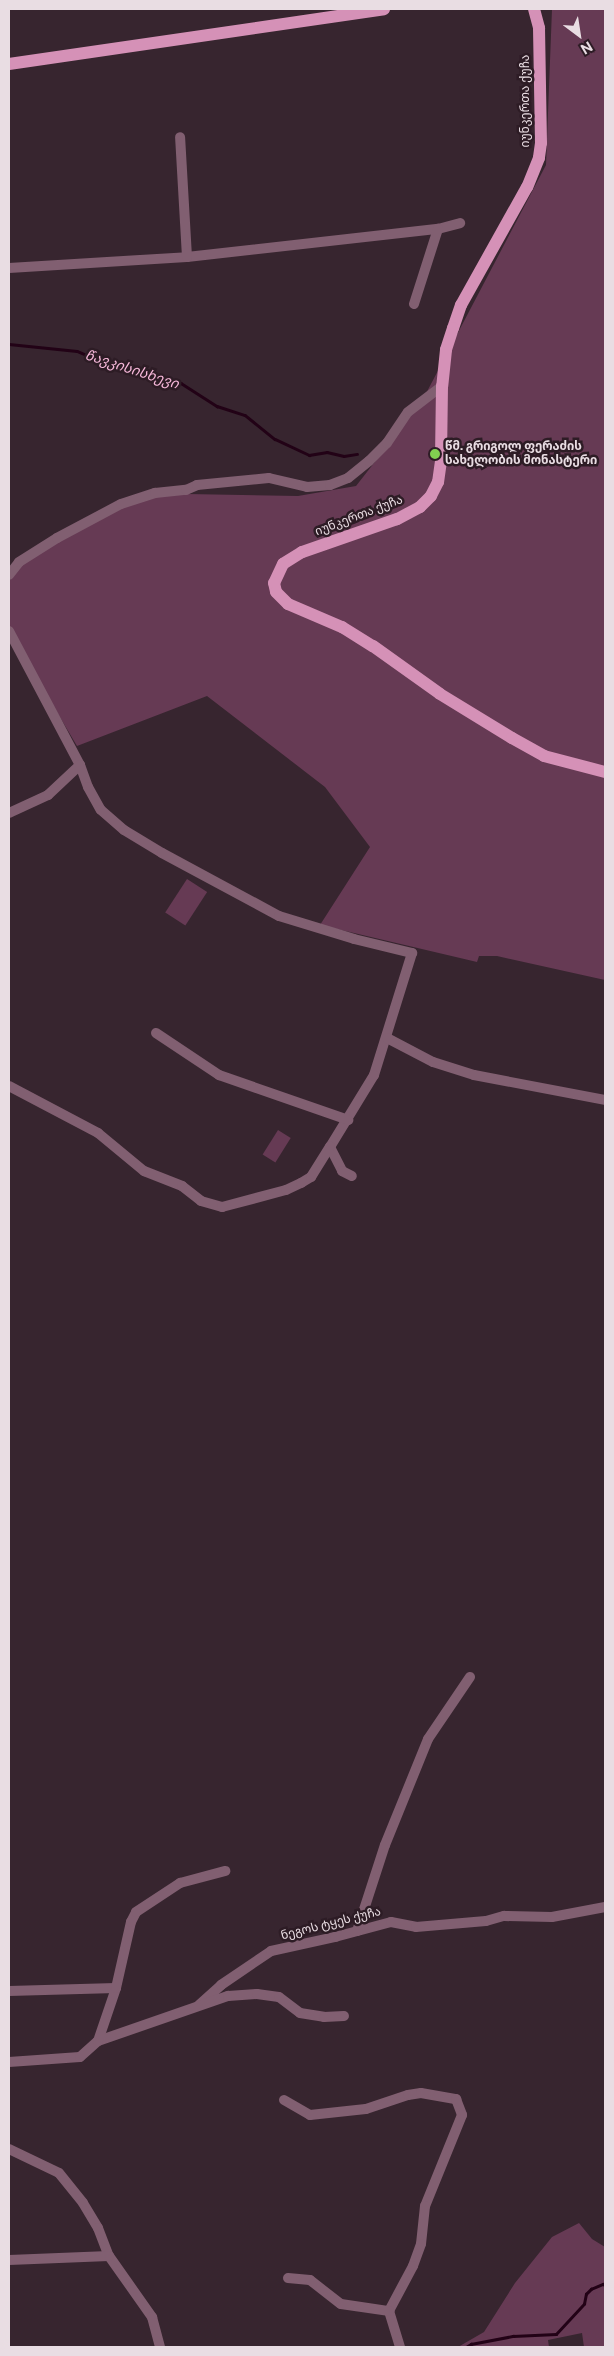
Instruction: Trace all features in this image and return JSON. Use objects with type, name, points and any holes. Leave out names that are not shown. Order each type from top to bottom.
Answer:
[{"type":"main road","points":[[9,64],[384,9]]},
{"type":"main road","name":"იუნკერთა ქუჩა","points":[[534,9],[539,28],[541,142],[539,158],[527,187],[461,305],[446,350],[442,386],[441,461],[438,482],[431,496],[420,507],[397,519],[302,552],[284,564],[277,573],[274,583],[276,592],[288,604],[342,627],[373,646],[440,694],[512,738],[544,756],[605,772]]},
{"type":"street","points":[[180,137],[187,257]]},
{"type":"street","points":[[9,268],[187,257],[438,229],[460,223]]},
{"type":"street","points":[[414,304],[438,229]]},
{"type":"street","points":[[9,575],[19,562],[57,538],[121,504],[155,493],[186,490],[197,485],[269,478],[307,487],[330,485],[348,478],[369,461],[386,443],[408,412],[442,386]]},
{"type":"street","points":[[9,631],[80,765],[88,787],[101,810],[124,830],[162,854],[279,916],[354,939],[412,952],[374,1075],[348,1120],[311,1177],[286,1190],[222,1207],[201,1201],[182,1186],[144,1171],[98,1133],[9,1086]]},
{"type":"street","points":[[9,813],[48,795],[80,765]]},
{"type":"street","points":[[156,1033],[219,1075],[348,1120]]},
{"type":"street","points":[[387,1038],[433,1062],[474,1075],[605,1100]]},
{"type":"street","points":[[330,1147],[342,1170],[352,1176]]},
{"type":"street","points":[[357,1930],[385,1845],[428,1739],[470,1677]]},
{"type":"street","points":[[98,2042],[116,1988],[131,1922],[136,1912],[180,1883],[225,1871]]},
{"type":"street","name":"ნეგოს ტყეს ქუჩა","points":[[199,2005],[221,1985],[272,1951],[357,1930],[391,1922],[416,1927],[486,1921],[504,1916],[552,1917],[605,1907]]},
{"type":"street","points":[[9,1991],[116,1988]]},
{"type":"street","name":"ნეგოს ტყეს ქუჩა","points":[[9,2062],[80,2057],[98,2042],[228,1996],[257,1994],[279,1996],[300,2013],[324,2017],[344,2016]]},
{"type":"street","points":[[284,2100],[310,2115],[366,2109],[408,2095],[421,2094],[456,2099],[462,2115],[424,2206],[421,2244],[413,2266],[389,2311],[400,2347]]},
{"type":"street","points":[[9,2149],[59,2173],[83,2203],[98,2228],[109,2256],[152,2317],[160,2347]]},
{"type":"street","points":[[9,2260],[109,2256]]},
{"type":"street","points":[[288,2278],[310,2280],[341,2304],[389,2311]]},
{"type":"shaded area","points":[[552,9],[605,9],[605,980],[497,956],[479,956],[477,962],[320,925],[370,847],[325,787],[207,696],[77,746],[15,641],[9,625],[9,582],[20,563],[122,506],[157,497],[187,494],[298,496],[356,486],[421,403],[546,165]]},
{"type":"shaded area","points":[[187,879],[207,892],[185,926],[165,913]]},
{"type":"shaded area","points":[[278,1130],[291,1138],[275,1163],[263,1155]]},
{"type":"shaded area","points":[[579,2223],[592,2239],[605,2247],[605,2347],[584,2347],[582,2333],[548,2340],[549,2347],[458,2347],[484,2332],[515,2283],[552,2237]]},
{"type":"waterway","name":"წავკისისხევი","points":[[9,344],[77,351],[103,362],[122,364],[158,379],[181,383],[217,406],[245,415],[275,439],[309,455],[327,452],[344,456],[357,454]]},
{"type":"waterway","points":[[466,2347],[471,2344],[513,2336],[556,2334],[584,2304],[586,2294],[591,2289],[603,2284],[605,2285]]},
{"type":"place","name":"წმ. გრიგოლ ფერაძის სახელობის მონასტერი","points":[[435,454]]}]
